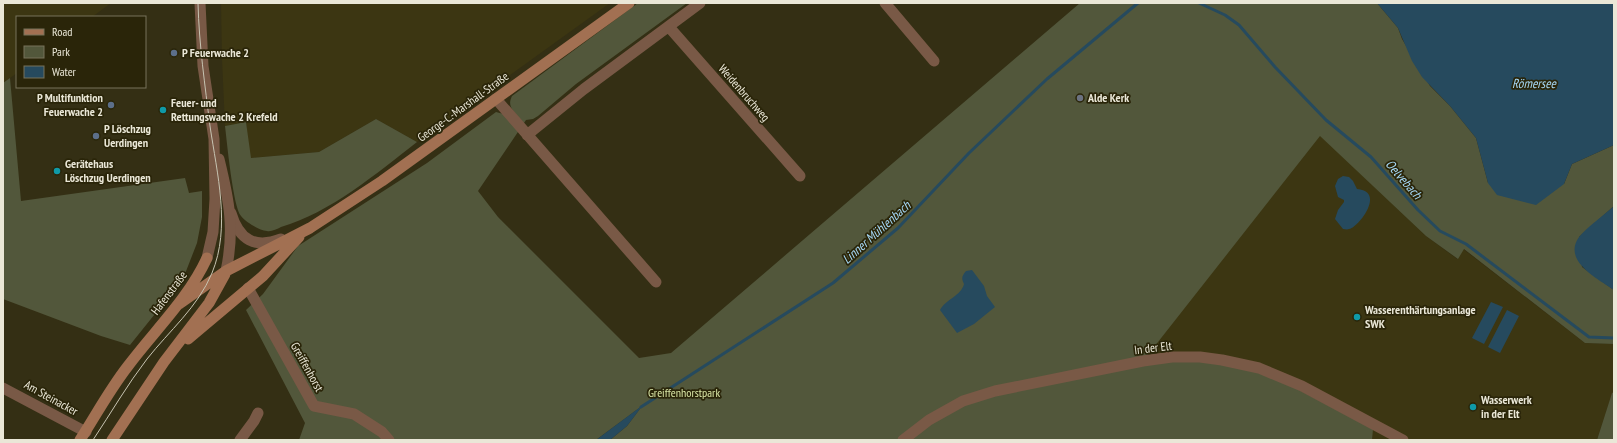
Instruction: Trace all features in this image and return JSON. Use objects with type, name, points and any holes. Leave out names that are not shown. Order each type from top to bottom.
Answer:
[{"type":"main road","name":"George-C.-Marshall-Straße","points":[[179,304],[263,247],[310,228],[382,181],[629,3]]},
{"type":"main road","points":[[164,362],[194,333],[248,288],[300,235],[310,228]]},
{"type":"main road","name":"Hafenstraße","points":[[83,436],[128,366],[179,304],[198,277],[207,258]]},
{"type":"main road","name":"Hafenstraße","points":[[112,440],[164,362],[209,302],[226,272]]},
{"type":"street","name":"Hafenstraße","points":[[200,3],[203,66],[214,139],[229,206],[231,232],[230,252],[226,272]]},
{"type":"street","points":[[527,135],[584,89],[700,3]]},
{"type":"street","points":[[885,3],[934,61]]},
{"type":"street","name":"Weidenbruchweg","points":[[669,27],[800,176]]},
{"type":"street","points":[[496,99],[656,282]]},
{"type":"street","name":"Hafenstraße","points":[[207,258],[213,232],[215,200],[214,139]]},
{"type":"street","points":[[229,206],[237,229],[244,236],[263,247],[270,260],[268,269]]},
{"type":"street","name":"Greiffenhorst","points":[[248,288],[314,406],[354,414],[382,432],[389,440]]},
{"type":"street","name":"In der Elt","points":[[903,440],[929,420],[963,401],[995,391],[1143,361],[1172,358],[1200,358],[1222,360],[1259,368],[1322,396],[1403,440]]},
{"type":"street","name":"Am Steinacker","points":[[3,388],[83,436]]},
{"type":"street","points":[[240,440],[258,413]]},
{"type":"shaded area","points":[[3,3],[111,3],[93,16],[16,16],[16,74],[3,83]]},
{"type":"shaded area","points":[[221,3],[610,3],[417,142],[376,119],[319,152],[250,158],[246,122],[225,126]]},
{"type":"shaded area","name":"Wasserwerk in der Elt","points":[[1320,135],[1426,236],[1457,259],[1463,249],[1585,343],[1614,344],[1614,392],[1612,394],[1597,440],[1372,440],[1146,356]]},
{"type":"green space","name":"Greiffenhorstpark","points":[[638,3],[687,3],[576,84],[538,116],[533,119],[526,120],[478,191],[498,217],[639,358],[671,353],[1080,3],[1377,3],[1398,28],[1402,39],[1430,86],[1450,106],[1476,138],[1488,183],[1564,184],[1572,164],[1614,145],[1614,206],[1579,237],[1582,267],[1614,290],[1614,344],[1585,343],[1464,249],[1458,259],[1426,236],[1320,136],[1147,356],[1240,359],[1373,429],[1372,440],[610,440],[627,426],[642,406],[596,440],[299,440],[305,423],[246,310],[263,294],[298,246],[427,163],[496,112],[519,118],[510,105],[512,96]]},
{"type":"green space","points":[[10,78],[21,201],[185,178],[189,193],[202,191],[202,217],[197,243],[183,279],[130,345],[101,336],[3,299],[3,83]]},
{"type":"green space","points":[[376,119],[417,142],[352,191],[299,221],[269,231],[256,227],[241,216],[235,200],[225,126],[246,122],[251,158],[319,152]]},
{"type":"green space","points":[[1614,392],[1614,440],[1597,440],[1612,393]]},
{"type":"water","name":"Römersee","points":[[1377,3],[1614,3],[1614,145],[1572,164],[1564,184],[1536,205],[1497,195],[1488,183],[1476,138],[1450,106],[1422,77],[1412,61],[1398,28]]},
{"type":"water","points":[[1343,176],[1349,177],[1357,189],[1365,191],[1369,196],[1370,202],[1364,216],[1353,227],[1348,229],[1343,229],[1335,219],[1344,200],[1338,197],[1335,186],[1338,179]]},
{"type":"water","points":[[1614,206],[1614,290],[1591,275],[1584,268],[1578,261],[1575,254],[1575,246],[1582,233]]},
{"type":"water","points":[[972,270],[984,286],[987,296],[995,307],[974,324],[957,333],[940,310],[960,292],[964,284],[962,277],[966,271]]},
{"type":"water","points":[[1491,302],[1503,307],[1484,344],[1472,338]]},
{"type":"water","points":[[1507,310],[1519,316],[1500,353],[1488,347]]},
{"type":"water","points":[[643,405],[627,426],[610,440],[596,440]]},
{"type":"waterway","name":"Linner Mühlenbach","points":[[641,407],[833,283],[898,228],[969,153],[1047,79],[1138,3]]},
{"type":"waterway","name":"Oelvebach","points":[[1199,3],[1225,15],[1239,25],[1275,67],[1326,120],[1371,157],[1418,210],[1440,231],[1466,244],[1589,337],[1614,338]]},
{"type":"tram line","points":[[93,440],[147,359],[199,297],[212,273],[218,255],[222,219],[221,200],[202,65],[198,3]]},
{"type":"place","name":"P Feuerwache 2","points":[[174,53]]},
{"type":"place","name":"Alde Kerk","points":[[1080,98]]},
{"type":"place","name":"P Multifunktion Feuerwache 2","points":[[111,105]]},
{"type":"place","name":"Feuer- und Rettungswache 2 Krefeld","points":[[163,110]]},
{"type":"place","name":"P Löschzug Uerdingen","points":[[96,136]]},
{"type":"place","name":"Gerätehaus Löschzug Uerdingen","points":[[57,171]]},
{"type":"place","name":"Wasserenthärtungsanlage SWK","points":[[1357,317]]},
{"type":"place","name":"Wasserwerk in der Elt","points":[[1473,407]]}]
